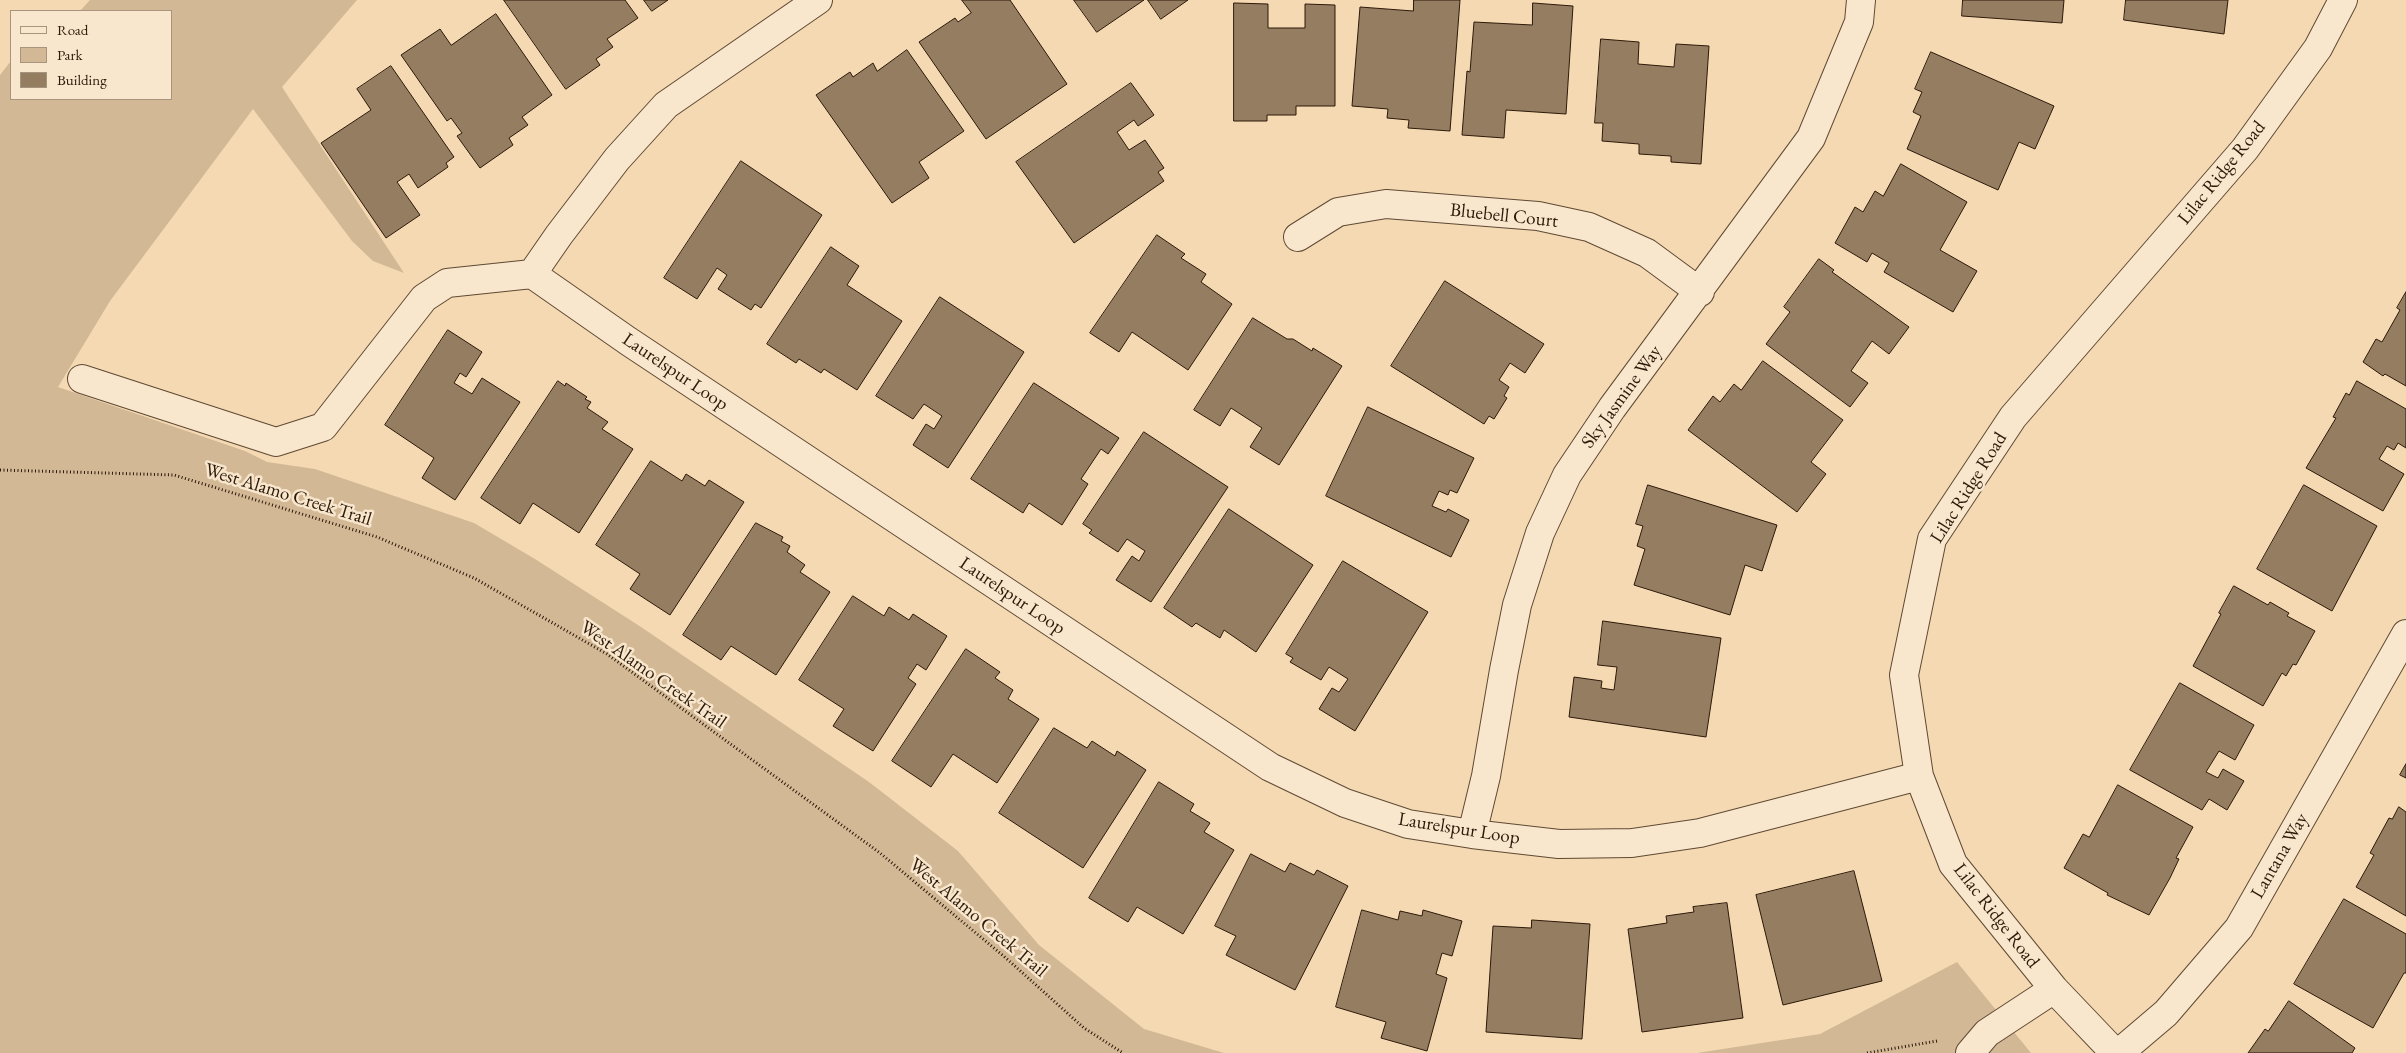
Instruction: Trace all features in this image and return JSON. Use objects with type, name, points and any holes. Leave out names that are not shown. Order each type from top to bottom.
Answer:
[{"type":"street","points":[[82,379],[276,442],[322,427],[424,298],[447,283],[532,274],[617,159],[666,105],[818,0]]},
{"type":"street","name":"Sky Jasmine Way","points":[[1472,834],[1486,776],[1517,605],[1540,533],[1567,475],[1612,408],[1700,292],[1811,138],[1859,22],[1861,0]]},
{"type":"street","name":"Lilac Ridge Road","points":[[2115,1053],[2054,989],[1952,864],[1919,776],[1904,674],[1932,539],[2013,417],[2245,149],[2318,48],[2343,0]]},
{"type":"street","name":"Bluebell Court","points":[[1298,237],[1338,212],[1386,204],[1538,216],[1589,227],[1647,253],[1700,292]]},
{"type":"street","name":"Laurelspur Loop","points":[[532,274],[645,352],[1270,768],[1345,803],[1408,824],[1472,834],[1559,844],[1632,843],[1700,833],[1919,776]]},
{"type":"street","name":"Lantana Way","points":[[2119,1053],[2166,1013],[2239,928],[2406,634]]},
{"type":"street","points":[[1979,1043],[2054,989]]},
{"type":"path","name":"West Alamo Creek Trail","points":[[0,470],[174,475],[377,537],[474,578],[607,654],[880,853],[1006,959],[1084,1028],[1123,1053]]},
{"type":"path","points":[[1867,1053],[1979,1043]]},
{"type":"green space","points":[[90,0],[357,0],[282,87],[404,273],[373,261],[352,241],[253,109],[110,301],[58,387],[245,451],[267,462],[315,469],[474,523],[535,559],[641,627],[869,782],[958,851],[1039,945],[1144,1029],[1224,1053],[0,1053],[0,75],[10,62],[10,100],[172,100],[172,10],[81,10]]},
{"type":"green space","points":[[1957,962],[2031,1053],[1697,1053],[1820,1034]]},
{"type":"building","points":[[504,0],[625,0],[638,18],[607,39],[613,47],[596,59],[600,65],[566,89]]},
{"type":"building","points":[[644,0],[668,0],[652,11]]},
{"type":"building","points":[[962,0],[1010,0],[1067,84],[986,139],[919,42],[955,18],[958,22],[971,13]]},
{"type":"building","points":[[1074,0],[1144,0],[1097,32]]},
{"type":"building","points":[[1148,0],[1188,0],[1161,19]]},
{"type":"building","points":[[1414,0],[1460,0],[1450,131],[1408,128],[1409,120],[1387,118],[1388,109],[1352,106],[1360,7],[1413,11]]},
{"type":"building","points":[[1963,0],[2064,0],[2062,23],[1962,16]]},
{"type":"building","points":[[2126,0],[2228,0],[2224,34],[2124,20]]},
{"type":"building","points":[[1234,3],[1268,4],[1268,28],[1305,28],[1305,4],[1335,5],[1335,106],[1296,106],[1296,115],[1267,115],[1267,121],[1234,121]]},
{"type":"building","points":[[1533,3],[1573,6],[1566,114],[1506,110],[1504,138],[1462,135],[1467,71],[1470,72],[1474,22],[1532,25]]},
{"type":"building","points":[[496,14],[552,95],[522,117],[528,125],[509,138],[513,145],[480,168],[457,136],[462,133],[451,118],[447,121],[401,55],[440,29],[451,45]]},
{"type":"building","points":[[1601,39],[1639,42],[1638,64],[1674,67],[1676,44],[1709,46],[1701,164],[1671,162],[1671,156],[1639,154],[1639,144],[1602,141],[1603,123],[1595,123]]},
{"type":"building","points":[[907,50],[964,131],[919,162],[929,178],[892,203],[816,95],[850,72],[853,77],[873,63],[877,71]]},
{"type":"building","points":[[1931,52],[2054,106],[2035,149],[2019,142],[1998,190],[1907,149],[1921,116],[1913,112],[1922,92],[1915,89]]},
{"type":"building","points":[[391,66],[454,157],[446,163],[448,167],[418,188],[409,174],[397,182],[420,215],[386,238],[321,143],[371,110],[357,89]]},
{"type":"building","points":[[1131,83],[1154,115],[1138,126],[1134,120],[1117,132],[1129,150],[1145,140],[1164,168],[1158,172],[1164,181],[1074,243],[1016,162]]},
{"type":"building","points":[[741,161],[822,215],[761,308],[755,304],[751,310],[718,289],[727,275],[717,268],[697,299],[664,278]]},
{"type":"building","points":[[1901,164],[1967,202],[1940,250],[1977,271],[1953,312],[1884,272],[1889,263],[1872,253],[1867,262],[1835,243],[1855,207],[1863,212],[1875,191],[1883,196]]},
{"type":"building","points":[[1157,235],[1185,254],[1181,258],[1206,274],[1201,282],[1232,304],[1188,370],[1132,332],[1119,352],[1090,333]]},
{"type":"building","points":[[831,247],[859,266],[847,285],[902,321],[857,390],[824,369],[821,373],[799,359],[796,363],[767,344]]},
{"type":"building","points":[[1819,259],[1834,270],[1832,272],[1909,327],[1889,354],[1872,341],[1851,371],[1868,383],[1850,407],[1766,344],[1790,312],[1784,307]]},
{"type":"building","points":[[1445,281],[1544,344],[1525,373],[1510,363],[1499,380],[1509,387],[1504,396],[1507,398],[1494,419],[1489,416],[1484,424],[1391,366]]},
{"type":"building","points":[[2406,292],[2406,386],[2385,374],[2383,376],[2363,362],[2376,339],[2382,342],[2400,310],[2397,308]]},
{"type":"building","points":[[940,297],[1024,352],[948,468],[913,445],[926,424],[934,429],[942,416],[924,404],[913,419],[876,396]]},
{"type":"building","points":[[1253,318],[1287,339],[1293,339],[1312,351],[1313,348],[1342,366],[1279,465],[1250,447],[1262,428],[1231,408],[1220,426],[1194,410]]},
{"type":"building","points":[[448,330],[482,352],[466,377],[460,373],[454,383],[472,394],[482,378],[520,402],[455,500],[422,478],[434,458],[385,425]]},
{"type":"building","points":[[1763,361],[1843,420],[1811,462],[1826,474],[1797,512],[1688,430],[1713,396],[1720,402],[1734,384],[1741,390]]},
{"type":"building","points":[[558,381],[565,386],[566,383],[587,397],[585,399],[591,402],[587,408],[608,422],[602,429],[633,449],[579,533],[533,503],[520,524],[481,498]]},
{"type":"building","points":[[2357,381],[2406,409],[2406,448],[2398,443],[2394,450],[2387,446],[2379,459],[2404,474],[2383,511],[2306,468],[2336,418],[2333,417],[2346,393],[2349,395]]},
{"type":"building","points":[[1034,383],[1119,438],[1108,454],[1101,449],[1081,479],[1088,484],[1062,525],[1029,503],[1023,513],[971,479]]},
{"type":"building","points":[[1368,407],[1474,458],[1457,493],[1450,490],[1448,495],[1439,491],[1432,506],[1446,512],[1448,509],[1469,520],[1451,557],[1326,496]]},
{"type":"building","points":[[1144,432],[1228,487],[1151,602],[1116,580],[1132,556],[1139,561],[1145,551],[1127,539],[1118,552],[1089,533],[1092,530],[1083,524]]},
{"type":"building","points":[[651,461],[682,481],[686,474],[705,486],[709,480],[744,502],[670,615],[630,589],[640,574],[596,545]]},
{"type":"building","points":[[1648,485],[1777,525],[1762,571],[1745,565],[1730,615],[1634,585],[1645,549],[1637,546],[1643,526],[1636,524]]},
{"type":"building","points":[[2304,485],[2377,526],[2332,611],[2257,569]]},
{"type":"building","points":[[1229,509],[1313,565],[1256,652],[1224,630],[1220,638],[1196,623],[1192,627],[1164,608]]},
{"type":"building","points":[[756,523],[783,537],[781,541],[790,546],[787,552],[805,565],[800,572],[830,592],[776,675],[731,646],[721,660],[683,635]]},
{"type":"building","points":[[1343,561],[1428,612],[1355,731],[1319,709],[1332,688],[1339,692],[1348,679],[1329,667],[1321,680],[1290,662],[1293,658],[1286,654]]},
{"type":"building","points":[[2234,586],[2268,605],[2270,602],[2289,613],[2287,616],[2315,631],[2296,665],[2293,664],[2286,676],[2282,673],[2263,706],[2193,666]]},
{"type":"building","points":[[853,596],[884,616],[889,607],[909,620],[913,614],[947,636],[926,670],[917,664],[908,678],[916,684],[873,751],[833,726],[844,709],[799,680]]},
{"type":"building","points":[[1603,621],[1721,638],[1706,737],[1569,717],[1574,677],[1602,681],[1601,688],[1614,690],[1617,667],[1598,665]]},
{"type":"building","points":[[966,649],[1000,672],[995,678],[1013,690],[1008,699],[1039,719],[997,783],[953,754],[931,787],[892,761]]},
{"type":"building","points":[[2180,683],[2254,725],[2235,760],[2219,751],[2206,772],[2218,778],[2223,769],[2244,781],[2227,810],[2209,799],[2202,810],[2130,770]]},
{"type":"building","points":[[1054,728],[1087,748],[1092,741],[1115,756],[1117,751],[1146,770],[1083,868],[999,813]]},
{"type":"building","points":[[2406,764],[2406,778],[2400,775]]},
{"type":"building","points":[[1159,782],[1194,804],[1190,811],[1210,823],[1204,832],[1234,850],[1183,934],[1137,907],[1128,922],[1089,898]]},
{"type":"building","points":[[2118,785],[2193,827],[2176,858],[2179,859],[2170,878],[2149,915],[2107,895],[2108,893],[2064,868],[2083,834],[2089,837]]},
{"type":"building","points":[[2399,807],[2406,812],[2406,916],[2356,887],[2374,855],[2370,853],[2389,818],[2392,819]]},
{"type":"building","points":[[1251,854],[1285,872],[1290,863],[1314,875],[1317,870],[1348,886],[1295,990],[1226,955],[1236,936],[1215,926]]},
{"type":"building","points":[[1854,871],[1882,981],[1783,1005],[1756,895]]},
{"type":"building","points":[[2344,899],[2406,934],[2406,973],[2404,973],[2373,1028],[2294,984]]},
{"type":"building","points":[[1727,903],[1743,1018],[1642,1032],[1628,929],[1667,923],[1666,916],[1694,912],[1693,907]]},
{"type":"building","points":[[1362,910],[1398,920],[1400,911],[1422,916],[1423,910],[1462,921],[1452,956],[1442,953],[1436,974],[1447,978],[1427,1051],[1381,1038],[1386,1022],[1336,1007]]},
{"type":"building","points":[[1532,920],[1590,924],[1582,1039],[1486,1032],[1493,926],[1531,928]]},
{"type":"building","points":[[2289,1001],[2355,1048],[2352,1053],[2248,1053],[2265,1029],[2268,1031]]}]
